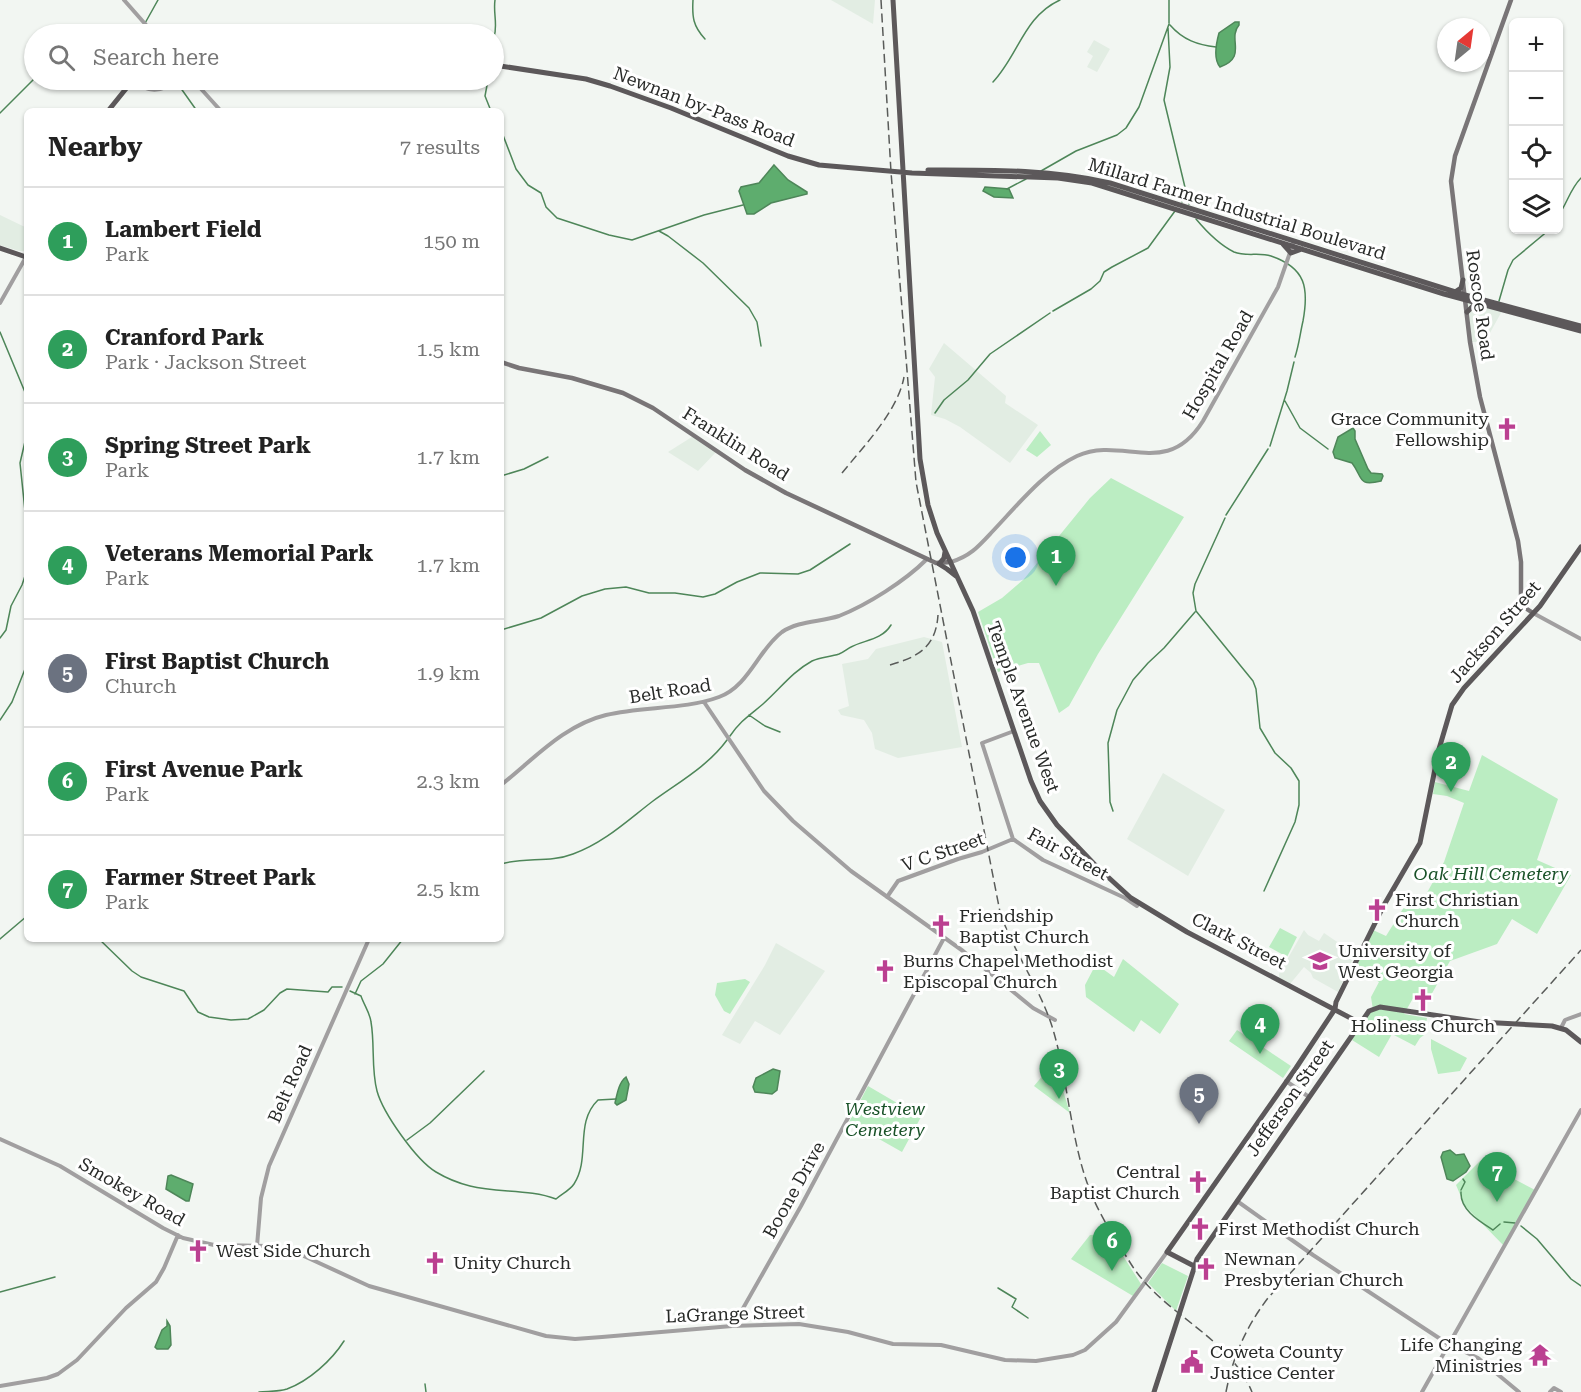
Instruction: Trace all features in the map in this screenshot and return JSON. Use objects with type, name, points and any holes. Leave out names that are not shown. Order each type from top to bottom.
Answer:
[{"type":"main road","name":"Temple Avenue West","points":[[893,0],[920,459],[928,505],[945,550],[973,611],[1031,781],[1047,812],[1097,867],[1137,904]]},
{"type":"main road","name":"Roscoe Road","points":[[1511,0],[1452,169],[1451,193],[1480,397],[1520,548],[1521,602],[1533,613]]},
{"type":"main road","name":"Newnan by-Pass Road","points":[[504,67],[603,83],[672,108],[788,156],[819,165],[903,173]]},
{"type":"main road","points":[[110,108],[125,90]]},
{"type":"main road","points":[[902,158],[913,172],[904,188]]},
{"type":"main road","name":"Millard Farmer Industrial Boulevard","points":[[903,173],[995,171],[1081,177],[1110,183],[1292,250],[1455,292],[1476,303],[1581,331]]},
{"type":"main road","name":"Millard Farmer Industrial Boulevard","points":[[913,172],[1058,178],[1092,183],[1279,242],[1292,250],[1303,249],[1466,298],[1581,326]]},
{"type":"main road","points":[[0,248],[24,255]]},
{"type":"main road","points":[[1455,292],[1461,288],[1463,280]]},
{"type":"main road","points":[[1467,312],[1476,303]]},
{"type":"main road","name":"Franklin Road","points":[[504,363],[572,378],[623,393],[653,408],[745,470],[786,493],[939,564]]},
{"type":"main road","name":"Jackson Street","points":[[1215,1185],[1335,1009],[1336,1002],[1361,948],[1420,843],[1439,749],[1452,705],[1464,688],[1547,596],[1581,547]]},
{"type":"main road","points":[[939,564],[944,558],[945,550]]},
{"type":"main road","points":[[939,564],[951,562]]},
{"type":"main road","points":[[939,564],[958,578]]},
{"type":"main road","name":"Clark Street","points":[[1137,904],[1360,1023]]},
{"type":"main road","name":"Jefferson Street","points":[[1192,1265],[1369,1011],[1380,1007],[1474,1021],[1561,1028]]},
{"type":"main road","points":[[1561,1028],[1581,1042]]},
{"type":"main road","name":"LaGrange Street","points":[[1167,1252],[1215,1185]]},
{"type":"main road","points":[[1154,1392],[1192,1265],[1167,1252]]},
{"type":"street","points":[[124,0],[145,24]]},
{"type":"street","points":[[202,90],[218,108]]},
{"type":"street","name":"Hospital Road","points":[[951,562],[974,552],[1043,480],[1080,455],[1103,451],[1157,453],[1174,448],[1187,440],[1203,422],[1278,287],[1292,250]]},
{"type":"street","points":[[0,303],[24,261]]},
{"type":"street","name":"Belt Road","points":[[504,782],[559,736],[584,722],[608,714],[704,702],[723,696],[736,687],[775,638],[784,631],[796,625],[838,616],[859,606],[905,577],[927,559]]},
{"type":"street","points":[[1533,613],[1581,639]]},
{"type":"street","points":[[704,702],[776,805],[842,864],[1054,1020]]},
{"type":"street","name":"Fair Street","points":[[1014,731],[981,743],[1013,839],[1043,860],[1137,904]]},
{"type":"street","name":"V C Street","points":[[887,897],[898,881],[1013,839]]},
{"type":"street","name":"Boone Drive","points":[[732,1326],[801,1206],[944,938]]},
{"type":"street","name":"Belt Road","points":[[257,1246],[262,1191],[269,1166],[368,942]]},
{"type":"street","points":[[1561,1028],[1565,1020],[1581,1014]]},
{"type":"street","points":[[1286,1081],[1309,1097]]},
{"type":"street","points":[[1422,1392],[1581,1110]]},
{"type":"street","name":"Smokey Road","points":[[0,1139],[60,1166],[177,1235],[195,1241],[222,1245],[257,1246]]},
{"type":"street","points":[[1236,1200],[1448,1344],[1478,1358],[1519,1392]]},
{"type":"street","points":[[0,1386],[47,1378],[58,1374],[77,1360],[130,1304],[156,1282],[177,1235]]},
{"type":"street","points":[[250,1245],[258,1236],[260,1242],[267,1246]]},
{"type":"street","points":[[222,1245],[226,1249],[225,1253]]},
{"type":"street","name":"LaGrange Street","points":[[257,1246],[285,1249],[301,1254],[369,1286],[546,1336],[575,1339],[732,1326],[812,1325],[893,1344],[941,1345],[1005,1360],[1033,1362],[1073,1355],[1086,1350],[1116,1322],[1167,1252]]},
{"type":"street","points":[[1552,1390],[1561,1392]]},
{"type":"shaded area","points":[[831,0],[875,0],[873,24]]},
{"type":"shaded area","points":[[1235,22],[1239,22],[1239,25],[1235,36],[1235,53],[1228,63],[1220,67],[1216,56],[1219,33]]},
{"type":"shaded area","points":[[1094,40],[1110,49],[1097,72],[1087,67],[1093,56],[1087,52]]},
{"type":"shaded area","points":[[774,165],[788,180],[807,194],[771,203],[754,214],[747,214],[739,191],[741,187],[759,183]]},
{"type":"shaded area","points":[[985,187],[1009,189],[1013,198],[994,197],[983,191]]},
{"type":"shaded area","points":[[0,215],[24,227],[24,251],[0,245]]},
{"type":"shaded area","points":[[1466,302],[1502,311],[1485,342],[1470,342]]},
{"type":"shaded area","points":[[944,343],[1006,396],[1005,403],[1038,425],[1010,463],[960,427],[931,415],[935,377],[929,369]]},
{"type":"shaded area","points":[[1353,428],[1355,439],[1368,469],[1371,473],[1382,474],[1381,481],[1364,482],[1352,463],[1335,458],[1333,452],[1338,437]]},
{"type":"shaded area","points":[[695,435],[717,451],[698,471],[668,452]]},
{"type":"shaded area","points":[[924,637],[942,642],[962,747],[898,758],[875,749],[872,733],[864,720],[841,715],[838,710],[849,706],[842,664],[868,659],[876,649]]},
{"type":"shaded area","points":[[1163,773],[1225,810],[1188,876],[1127,839]]},
{"type":"shaded area","name":"University of West Georgia","points":[[1304,930],[1319,941],[1324,933],[1355,954],[1338,992],[1313,978],[1304,967],[1290,984],[1279,978],[1279,974]]},
{"type":"shaded area","points":[[776,943],[825,971],[780,1035],[755,1021],[740,1044],[722,1035]]},
{"type":"shaded area","points":[[773,1069],[780,1071],[777,1090],[772,1094],[755,1092],[753,1087],[756,1078]]},
{"type":"shaded area","points":[[626,1077],[629,1084],[626,1100],[617,1105],[615,1103],[619,1088]]},
{"type":"shaded area","points":[[1450,1150],[1456,1155],[1464,1154],[1470,1166],[1466,1172],[1453,1181],[1447,1179],[1441,1157],[1443,1152]]},
{"type":"shaded area","points":[[171,1175],[193,1184],[189,1201],[166,1189],[168,1176]]},
{"type":"shaded area","points":[[167,1321],[170,1326],[171,1345],[168,1349],[157,1349],[155,1347],[162,1330],[167,1326]]},
{"type":"green space","points":[[1040,431],[1051,445],[1037,457],[1026,450]]},
{"type":"green space","points":[[1111,478],[1184,517],[1098,654],[1069,706],[1059,713],[1039,663],[1028,663],[998,672],[978,612],[1002,598],[1024,579],[1090,498]]},
{"type":"green space","name":"Oak Hill Cemetery","points":[[1482,755],[1558,799],[1537,860],[1571,875],[1537,934],[1512,919],[1497,944],[1450,961],[1430,997],[1416,993],[1404,1014],[1427,1018],[1424,1035],[1415,1046],[1392,1034],[1379,1057],[1352,1040],[1368,1014],[1373,1010],[1371,997],[1379,982],[1355,966],[1373,930],[1386,936],[1406,904],[1418,909],[1444,862],[1464,803],[1447,796],[1433,794],[1435,782],[1469,791]]},
{"type":"green space","points":[[1280,928],[1297,937],[1287,957],[1269,947]]},
{"type":"green space","points":[[1123,959],[1179,1004],[1160,1034],[1141,1020],[1134,1032],[1086,997],[1085,985],[1096,964],[1114,977]]},
{"type":"green space","points":[[745,979],[750,982],[730,1014],[724,1011],[715,995],[717,983]]},
{"type":"green space","points":[[1237,1030],[1291,1066],[1283,1078],[1229,1041]]},
{"type":"green space","points":[[1431,1039],[1467,1058],[1460,1071],[1438,1074],[1431,1049]]},
{"type":"green space","points":[[1054,1062],[1070,1113],[1034,1086]]},
{"type":"green space","name":"Westview Cemetery","points":[[868,1086],[921,1117],[902,1152],[849,1122]]},
{"type":"green space","points":[[1480,1161],[1537,1191],[1505,1247],[1465,1206],[1456,1185]]},
{"type":"green space","points":[[1109,1234],[1141,1284],[1133,1296],[1071,1259],[1090,1235]]},
{"type":"green space","points":[[1162,1263],[1188,1276],[1176,1311],[1148,1283]]},
{"type":"waterway","points":[[145,24],[158,0]]},
{"type":"waterway","points":[[495,0],[496,24]]},
{"type":"waterway","points":[[693,0],[694,21],[705,39]]},
{"type":"waterway","points":[[993,82],[1002,72],[1038,16],[1060,0]]},
{"type":"waterway","points":[[1169,0],[1169,23]]},
{"type":"waterway","points":[[1041,171],[1076,151],[1117,135],[1126,128],[1139,107],[1169,24]]},
{"type":"waterway","points":[[1170,25],[1191,41],[1216,47]]},
{"type":"waterway","points":[[1168,28],[1170,67],[1164,100],[1189,204]]},
{"type":"waterway","points":[[0,113],[24,89]]},
{"type":"waterway","points":[[182,90],[195,108]]},
{"type":"waterway","points":[[486,90],[485,96],[490,108]]},
{"type":"waterway","points":[[504,138],[516,169],[528,185],[541,193],[546,207],[557,218],[609,235],[632,240],[704,215],[743,205]]},
{"type":"waterway","points":[[1563,208],[1581,178]]},
{"type":"waterway","points":[[1007,189],[1026,179]]},
{"type":"waterway","points":[[1182,202],[1185,195]]},
{"type":"waterway","points":[[1053,311],[1091,289],[1100,281],[1104,272],[1148,248],[1175,211]]},
{"type":"waterway","points":[[1196,219],[1224,246],[1234,252],[1271,256],[1283,261],[1298,273],[1305,289],[1305,309],[1295,357]]},
{"type":"waterway","points":[[659,231],[703,263],[749,308],[757,322],[761,346]]},
{"type":"waterway","points":[[1499,301],[1513,260],[1544,234]]},
{"type":"waterway","points":[[935,413],[944,400],[968,380],[990,354],[1050,313]]},
{"type":"waterway","points":[[0,332],[24,390]]},
{"type":"waterway","points":[[1270,446],[1294,362]]},
{"type":"waterway","points":[[1285,401],[1300,428],[1328,449]]},
{"type":"waterway","points":[[24,446],[20,463],[24,501]]},
{"type":"waterway","points":[[1226,515],[1268,449]]},
{"type":"waterway","points":[[504,475],[524,469],[548,457]]},
{"type":"waterway","points":[[1225,518],[1195,584],[1193,593],[1196,611],[1253,681],[1260,728],[1275,753],[1291,768],[1299,781],[1299,805],[1295,822],[1264,891]]},
{"type":"waterway","points":[[504,629],[541,618],[582,596],[605,589],[626,587],[649,593],[675,593],[703,597],[715,594],[760,573],[798,574],[810,570],[850,544]]},
{"type":"waterway","points":[[0,638],[6,630],[11,606],[24,579]]},
{"type":"waterway","points":[[1113,811],[1110,802],[1108,743],[1117,710],[1133,680],[1195,612]]},
{"type":"waterway","points":[[730,736],[741,722],[805,665],[839,654],[878,637],[891,625]]},
{"type":"waterway","points":[[0,720],[12,702],[24,672]]},
{"type":"waterway","points":[[749,715],[765,726],[780,732]]},
{"type":"waterway","points":[[504,863],[564,857],[595,844],[702,766],[727,740]]},
{"type":"waterway","points":[[0,939],[24,919]]},
{"type":"waterway","points":[[102,942],[141,977],[184,991],[198,1012],[209,1017],[231,1020],[248,1019],[264,1010],[287,989],[328,992],[332,987],[342,987]]},
{"type":"waterway","points":[[355,994],[361,981],[383,964],[401,942]]},
{"type":"waterway","points":[[350,991],[361,996],[369,1015],[375,1082],[380,1100],[401,1135],[419,1157],[436,1172],[452,1180],[481,1188],[535,1194],[556,1199],[574,1184],[579,1174],[584,1130],[591,1109],[598,1100],[616,1099]]},
{"type":"waterway","points":[[407,1140],[430,1123],[484,1071]]},
{"type":"waterway","points":[[1461,1190],[1465,1182],[1463,1179]]},
{"type":"waterway","points":[[1461,1192],[1467,1210],[1476,1219],[1493,1230],[1500,1224]]},
{"type":"waterway","points":[[1504,1222],[1515,1223]]},
{"type":"waterway","points":[[1521,1226],[1537,1239],[1571,1279],[1581,1286]]},
{"type":"waterway","points":[[0,1292],[55,1277]]},
{"type":"waterway","points":[[998,1288],[1016,1299],[1012,1307],[1028,1318]]},
{"type":"waterway","points":[[259,1392],[283,1390],[304,1381],[326,1362],[344,1341]]},
{"type":"waterway","points":[[425,1384],[426,1392]]},
{"type":"railway","points":[[881,0],[891,172],[916,482],[1000,912],[1049,1017],[1059,1052],[1083,1170],[1103,1218],[1144,1282],[1227,1355],[1241,1372],[1252,1392]]},
{"type":"railway","points":[[842,473],[895,403],[904,377]]},
{"type":"railway","points":[[890,665],[924,649],[934,635],[938,615]]},
{"type":"railway","points":[[1226,1392],[1241,1342],[1268,1298],[1581,950]]},
{"type":"place","name":"Grace Community Fellowship","points":[[1507,429]]},
{"type":"place","name":"Lambert Field","points":[[1056,586]]},
{"type":"place","name":"Cranford Park","points":[[1451,792]]},
{"type":"place","name":"First Christian Church","points":[[1377,910]]},
{"type":"place","name":"Friendship Baptist Church","points":[[941,926]]},
{"type":"place","name":"University of West Georgia","points":[[1320,961]]},
{"type":"place","name":"Burns Chapel Methodist Episcopal Church","points":[[885,971]]},
{"type":"place","name":"Holiness Church","points":[[1423,1000]]},
{"type":"place","name":"Veterans Memorial Park","points":[[1260,1054]]},
{"type":"place","name":"Spring Street Park","points":[[1059,1099]]},
{"type":"place","name":"First Baptist Church","points":[[1199,1124]]},
{"type":"place","name":"Central Baptist Church","points":[[1198,1182]]},
{"type":"place","name":"Farmer Street Park","points":[[1497,1202]]},
{"type":"place","name":"First Methodist Church","points":[[1200,1229]]},
{"type":"place","name":"West Side Church","points":[[198,1251]]},
{"type":"place","name":"Unity Church","points":[[435,1263]]},
{"type":"place","name":"Newnan Presbyterian Church","points":[[1206,1269]]},
{"type":"place","name":"First Avenue Park","points":[[1112,1271]]},
{"type":"place","name":"Life Changing Ministries","points":[[1540,1355]]},
{"type":"place","name":"Coweta County Justice Center","points":[[1192,1362]]}]
